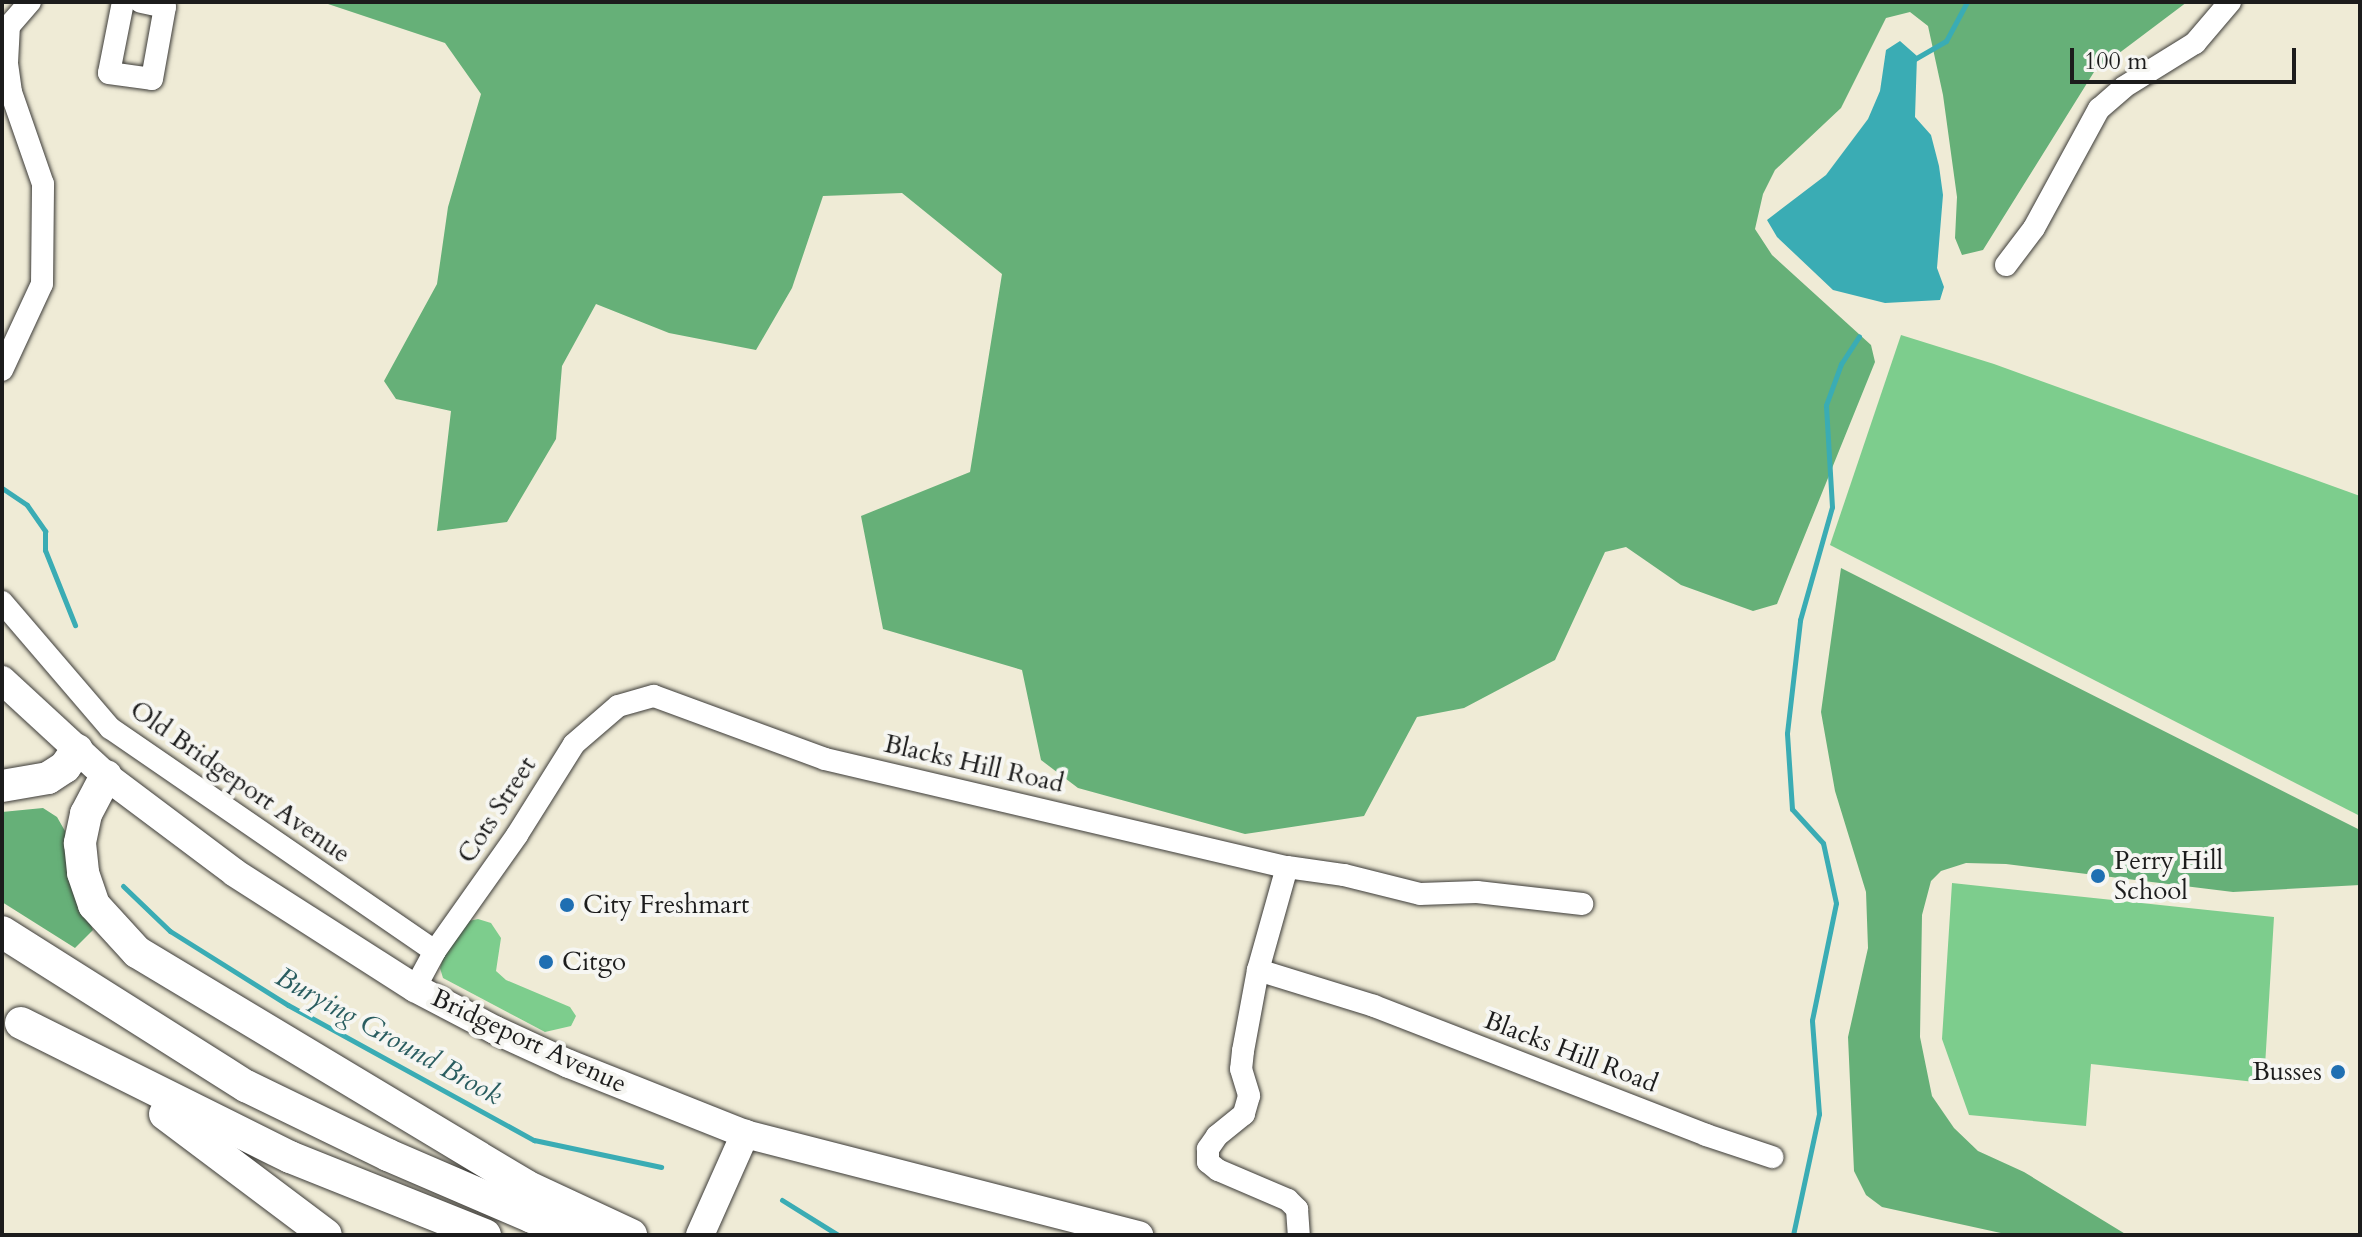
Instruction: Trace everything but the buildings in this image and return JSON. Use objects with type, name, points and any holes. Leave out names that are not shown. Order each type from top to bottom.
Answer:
[{"type":"highway","points":[[2,786],[48,778],[65,767],[77,750]]},
{"type":"highway","points":[[106,776],[86,814],[80,843],[83,873],[94,905],[137,952],[526,1186],[631,1235]]},
{"type":"highway","points":[[2,932],[246,1086],[388,1155],[532,1217],[594,1235]]},
{"type":"highway","points":[[11,1017],[143,1098],[326,1235]]},
{"type":"highway","points":[[11,1017],[290,1157],[485,1235]]},
{"type":"main road","name":"Bridgeport Avenue","points":[[2,680],[106,776],[235,873],[415,988],[569,1064],[745,1134],[1139,1235]]},
{"type":"main road","points":[[700,1235],[745,1134]]},
{"type":"street","points":[[2,370],[42,284],[43,184],[11,92],[7,63],[6,25],[30,2]]},
{"type":"street","points":[[114,6],[109,73],[152,79],[165,7],[141,2]]},
{"type":"street","points":[[2006,265],[2034,228],[2099,109],[2124,87],[2195,43],[2230,2]]},
{"type":"street","name":"Old Bridgeport Avenue","points":[[2,602],[110,728],[435,951]]},
{"type":"street","name":"Cots Street","points":[[415,988],[435,951],[517,835],[574,744],[618,706],[654,696]]},
{"type":"street","name":"Blacks Hill Road","points":[[654,696],[825,759],[1287,867],[1344,875],[1420,894],[1477,892],[1582,904]]},
{"type":"street","points":[[1287,867],[1258,970],[1241,1069],[1249,1096],[1244,1114],[1217,1136],[1208,1149],[1208,1162],[1218,1170],[1288,1200],[1297,1209],[1299,1235]]},
{"type":"street","name":"Blacks Hill Road","points":[[1258,970],[1374,1006],[1706,1135],[1772,1157]]},
{"type":"green space","points":[[322,2],[2187,2],[2094,72],[1983,250],[1962,255],[1955,238],[1957,197],[1943,95],[1928,26],[1910,12],[1886,18],[1841,108],[1775,170],[1763,194],[1755,229],[1772,255],[1871,345],[1875,362],[1777,604],[1753,611],[1681,585],[1626,547],[1605,552],[1555,660],[1464,708],[1417,717],[1364,816],[1245,834],[1078,788],[1041,760],[1022,670],[883,629],[861,516],[970,472],[1002,274],[902,193],[823,196],[792,288],[756,350],[669,333],[596,304],[562,366],[556,439],[507,522],[437,531],[451,411],[396,399],[384,381],[437,284],[448,207],[481,94],[445,43]]},
{"type":"green space","points":[[1901,335],[1994,364],[2360,496],[2360,816],[1830,545]]},
{"type":"green space","points":[[1841,568],[2360,830],[2360,885],[2233,892],[2006,864],[1966,863],[1941,871],[1931,881],[1922,915],[1920,1037],[1932,1096],[1954,1128],[1978,1151],[2024,1172],[2127,1235],[2010,1235],[1882,1207],[1866,1195],[1854,1171],[1848,1037],[1868,948],[1866,892],[1835,791],[1821,712]]},
{"type":"green space","points":[[43,808],[57,817],[65,831],[67,871],[93,930],[75,948],[2,902],[2,812]]},
{"type":"green space","points":[[1952,883],[2274,917],[2264,1083],[2091,1064],[2086,1126],[1969,1115],[1942,1039]]},
{"type":"green space","points":[[478,919],[491,923],[501,938],[496,971],[506,980],[570,1007],[576,1016],[571,1026],[545,1032],[443,978],[440,968],[446,949],[469,921]]},
{"type":"water","points":[[1900,41],[1917,56],[1915,117],[1931,135],[1939,166],[1943,195],[1937,268],[1944,287],[1940,300],[1885,303],[1833,290],[1777,237],[1767,220],[1826,175],[1868,119],[1880,91],[1886,50]]},
{"type":"waterway","points":[[1913,60],[1946,41],[1967,2]]},
{"type":"waterway","points":[[1793,1235],[1819,1114],[1812,1020],[1836,903],[1823,843],[1792,809],[1787,733],[1800,620],[1832,507],[1826,405],[1841,364],[1859,336]]},
{"type":"waterway","name":"Burying Ground Brook","points":[[2,488],[27,505],[45,531],[45,550],[75,625]]},
{"type":"waterway","name":"Burying Ground Brook","points":[[123,886],[170,931],[288,1005],[534,1140],[661,1167]]},
{"type":"waterway","name":"Burying Ground Brook","points":[[782,1200],[838,1235]]},
{"type":"place","name":"Perry Hill School","points":[[2098,876]]},
{"type":"place","name":"City Freshmart","points":[[567,905]]},
{"type":"place","name":"Citgo","points":[[546,962]]},
{"type":"place","name":"Busses","points":[[2338,1072]]}]
